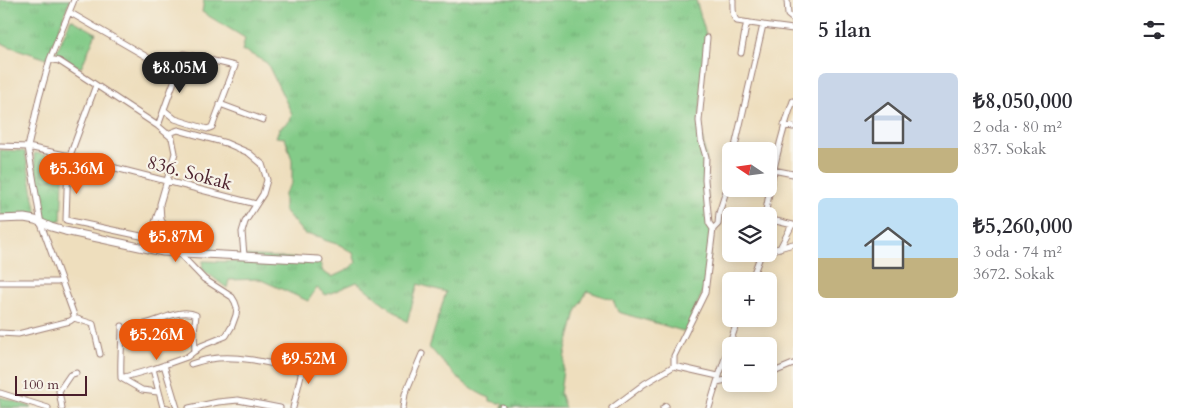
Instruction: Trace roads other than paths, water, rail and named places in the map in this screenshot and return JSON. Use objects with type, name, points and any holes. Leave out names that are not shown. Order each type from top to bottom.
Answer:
[{"type":"street","points":[[74,0],[50,59],[28,147],[39,214],[38,222],[74,318]]},
{"type":"street","points":[[733,0],[734,19],[737,21],[793,29]]},
{"type":"street","points":[[787,0],[788,15],[793,19]]},
{"type":"street","points":[[69,12],[146,57]]},
{"type":"street","points":[[741,53],[748,23]]},
{"type":"street","points":[[736,142],[762,25]]},
{"type":"street","points":[[707,38],[699,121],[701,140],[706,157],[705,180],[709,223],[713,229]]},
{"type":"street","points":[[158,126],[184,54],[235,66],[212,127],[207,128],[175,119],[164,110]]},
{"type":"street","points":[[50,59],[59,61],[96,85],[158,126],[172,138],[175,153],[150,238],[66,220],[68,161],[96,85]]},
{"type":"street","points":[[778,150],[784,125],[793,101]]},
{"type":"street","points":[[220,104],[263,120]]},
{"type":"street","points":[[784,125],[793,127]]},
{"type":"street","points":[[167,134],[178,130],[226,143],[249,152],[262,164],[267,180],[263,194],[244,222],[242,232],[244,256]]},
{"type":"street","name":"836. Sokak","points":[[0,146],[28,147],[256,204]]},
{"type":"street","points":[[778,171],[793,174]]},
{"type":"street","points":[[674,366],[674,356],[705,293],[713,229],[718,224],[724,198]]},
{"type":"street","points":[[121,378],[187,357],[202,346],[226,336],[235,321],[237,308],[232,297],[204,279],[178,252],[177,244],[161,220],[160,204]]},
{"type":"street","points":[[0,218],[24,218],[65,231],[163,252],[319,260]]},
{"type":"street","points":[[777,221],[792,225],[780,248]]},
{"type":"street","points":[[777,249],[793,244]]},
{"type":"street","points":[[0,282],[61,281]]},
{"type":"street","points":[[133,326],[148,324],[182,313],[192,313],[196,315],[195,351]]},
{"type":"street","points":[[0,333],[18,334],[70,321],[74,318],[94,324],[100,354]]},
{"type":"street","points":[[121,378],[122,326]]},
{"type":"street","points":[[709,408],[735,327]]},
{"type":"street","points":[[293,408],[306,354]]},
{"type":"street","points":[[403,408],[405,394],[422,354]]},
{"type":"street","points":[[191,364],[210,359],[234,358],[264,362],[302,371]]},
{"type":"street","points":[[777,371],[793,364]]},
{"type":"street","points":[[164,365],[177,408]]},
{"type":"street","points":[[612,408],[644,384],[674,366],[722,379]]},
{"type":"street","points":[[152,369],[163,407],[168,408]]},
{"type":"street","points":[[62,408],[59,391],[70,375],[76,373]]},
{"type":"street","points":[[121,378],[142,390],[158,392]]},
{"type":"street","points":[[0,393],[46,408]]},
{"type":"street","points":[[189,408],[238,400],[280,408]]}]
